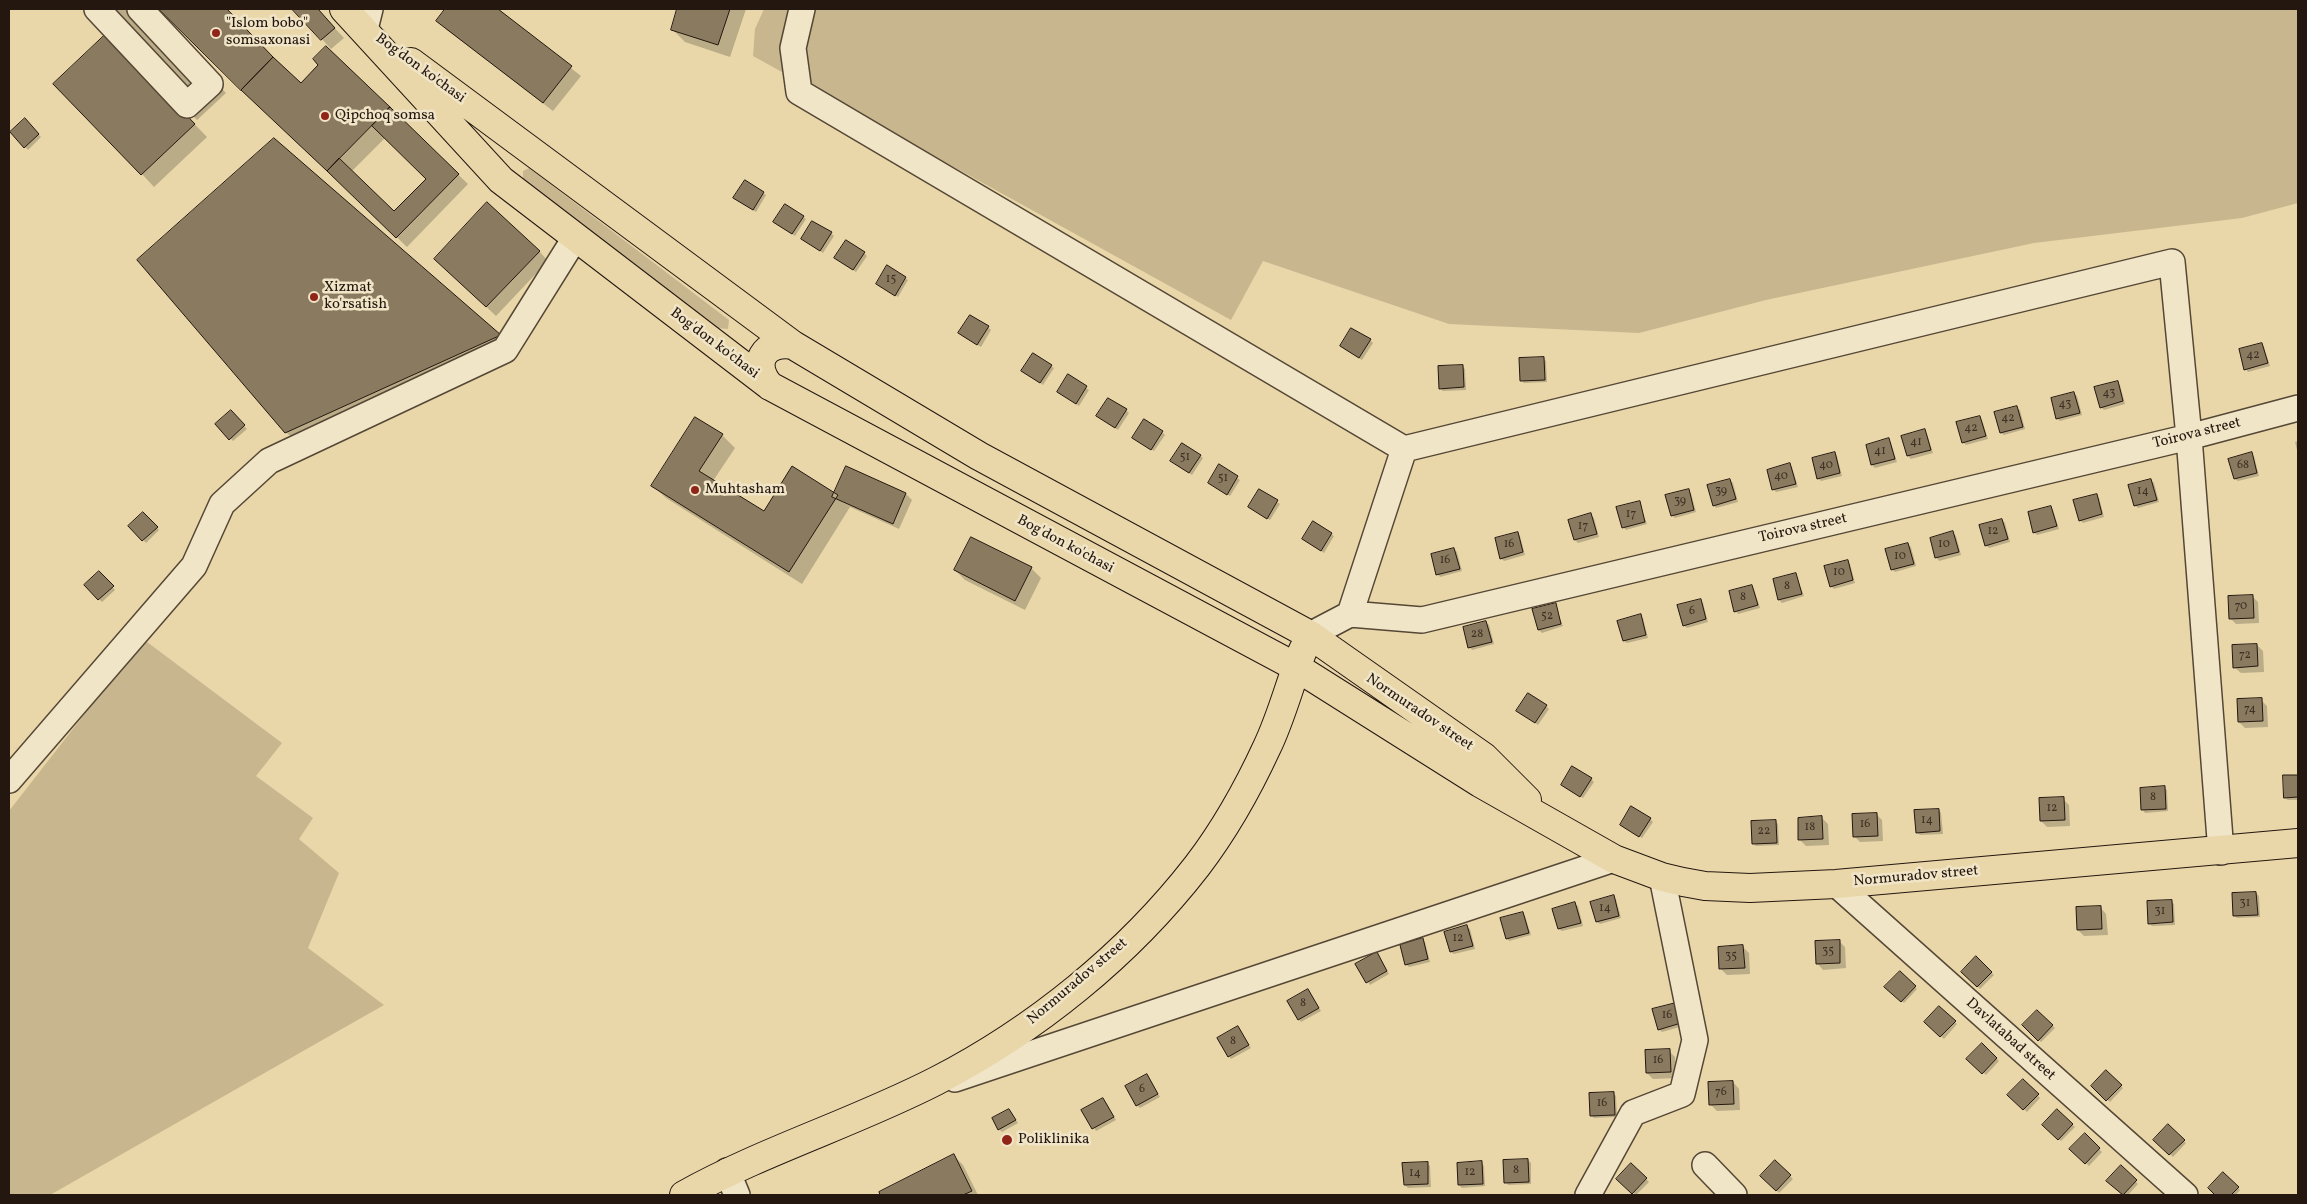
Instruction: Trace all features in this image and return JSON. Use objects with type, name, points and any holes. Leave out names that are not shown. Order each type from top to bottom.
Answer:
[{"type":"main road","points":[[344,9],[367,19]]},
{"type":"main road","name":"Bog'don ko'chasi","points":[[367,19],[502,180],[770,386],[1296,667]]},
{"type":"main road","name":"Bog'don ko'chasi","points":[[367,19],[533,151],[794,345],[979,456],[1310,635]]},
{"type":"main road","points":[[770,386],[762,378],[760,366],[763,355],[771,347],[782,343],[794,345]]},
{"type":"main road","name":"Normuradov street","points":[[684,1195],[732,1183],[906,1096],[990,1050],[1042,1015],[1112,956],[1178,888],[1216,838],[1262,756],[1310,635],[1484,757],[1547,821]]},
{"type":"main road","name":"Normuradov street","points":[[1296,667],[1480,784],[1614,859],[1662,877],[1705,886],[1728,888],[1836,884],[2221,852],[2298,843]]},
{"type":"street","points":[[97,9],[187,105],[210,84],[140,9]]},
{"type":"street","points":[[802,9],[793,48],[799,92],[1404,449],[2172,262],[2189,437],[2221,852]]},
{"type":"street","points":[[9,780],[194,566],[222,504],[269,461],[505,350],[575,238]]},
{"type":"street","name":"Toirova street","points":[[1350,614],[1422,620],[2189,437],[2298,408]]},
{"type":"street","points":[[1310,635],[1350,614],[1404,449]]},
{"type":"street","points":[[906,1096],[1614,859]]},
{"type":"street","points":[[1588,1195],[1632,1113],[1682,1094],[1695,1040],[1662,877]]},
{"type":"street","name":"Davlatabad street","points":[[1836,884],[2185,1195]]},
{"type":"street","points":[[1704,1165],[1734,1195]]},
{"type":"shaded area","points":[[764,9],[2298,9],[2298,203],[2242,218],[2034,243],[1766,300],[1639,333],[1449,324],[1263,261],[1231,320],[753,56],[755,29]]},
{"type":"shaded area","points":[[529,168],[729,320],[728,329],[717,328],[523,179],[523,171]]},
{"type":"shaded area","points":[[143,639],[282,743],[256,776],[313,818],[299,839],[339,873],[308,948],[384,1005],[50,1195],[9,1195],[9,811]]},
{"type":"building","name":"\"Islom bobo\" somsaxonasi","points":[[159,9],[227,9],[273,57],[241,90]]},
{"type":"building","points":[[292,9],[318,9],[335,28],[321,40]]},
{"type":"building","points":[[445,9],[498,9],[572,66],[543,103],[436,21]]},
{"type":"building","points":[[677,9],[730,9],[718,45],[671,30]]},
{"type":"building","points":[[107,33],[195,124],[141,175],[53,84]]},
{"type":"building","name":"Qipchoq somsa","points":[[326,46],[390,107],[327,171],[241,90],[273,57],[301,83],[318,65],[313,59]]},
{"type":"building","points":[[390,107],[459,174],[396,238],[327,171],[339,158],[394,211],[426,179],[372,126]]},
{"type":"building","points":[[25,118],[39,134],[24,148],[10,132]]},
{"type":"building","name":"Xizmat ko'rsatish","points":[[274,138],[501,335],[285,433],[137,260]]},
{"type":"building","points":[[745,180],[764,192],[753,210],[733,198]]},
{"type":"building","points":[[487,202],[540,251],[486,307],[434,259]]},
{"type":"building","points":[[785,204],[804,216],[792,234],[773,222]]},
{"type":"building","points":[[812,221],[832,232],[820,251],[801,239]]},
{"type":"building","points":[[846,240],[865,252],[853,270],[834,258]]},
{"type":"building","points":[[887,265],[906,277],[895,296],[876,284]]},
{"type":"building","points":[[970,315],[989,326],[977,345],[958,333]]},
{"type":"building","points":[[1351,328],[1371,339],[1359,358],[1340,346]]},
{"type":"building","points":[[2262,343],[2268,363],[2244,370],[2239,349]]},
{"type":"building","points":[[1033,353],[1052,365],[1040,383],[1021,371]]},
{"type":"building","points":[[1544,357],[1545,380],[1520,381],[1519,358]]},
{"type":"building","points":[[1463,365],[1464,387],[1439,389],[1438,366]]},
{"type":"building","points":[[1068,374],[1087,386],[1076,404],[1057,392]]},
{"type":"building","points":[[2118,381],[2123,401],[2100,408],[2094,387]]},
{"type":"building","points":[[2074,392],[2080,413],[2056,419],[2051,398]]},
{"type":"building","points":[[1108,398],[1127,409],[1115,428],[1096,416]]},
{"type":"building","points":[[2017,406],[2023,427],[2000,433],[1994,412]]},
{"type":"building","points":[[231,410],[245,425],[229,440],[215,424]]},
{"type":"building","points":[[1980,416],[1986,436],[1962,443],[1956,422]]},
{"type":"building","name":"Muhtasham","points":[[695,417],[723,434],[699,471],[764,511],[792,466],[838,495],[789,572],[651,486]]},
{"type":"building","points":[[1144,419],[1163,431],[1151,450],[1132,438]]},
{"type":"building","points":[[1925,429],[1931,450],[1907,456],[1901,436]]},
{"type":"building","points":[[1889,438],[1895,459],[1871,465],[1866,445]]},
{"type":"building","points":[[1182,443],[1201,455],[1189,473],[1170,461]]},
{"type":"building","points":[[1835,452],[1840,473],[1817,479],[1812,458]]},
{"type":"building","points":[[2252,452],[2257,473],[2234,479],[2228,459]]},
{"type":"building","points":[[1790,463],[1796,484],[1772,490],[1767,470]]},
{"type":"building","points":[[1219,464],[1238,476],[1227,495],[1208,483]]},
{"type":"building","points":[[846,466],[906,493],[893,524],[832,497]]},
{"type":"building","points":[[1730,479],[1736,499],[1713,506],[1707,485]]},
{"type":"building","points":[[2151,479],[2157,500],[2134,506],[2128,485]]},
{"type":"building","points":[[1259,489],[1278,500],[1267,519],[1248,507]]},
{"type":"building","points":[[1689,489],[1694,510],[1671,516],[1665,495]]},
{"type":"building","points":[[2097,494],[2102,514],[2079,521],[2073,500]]},
{"type":"building","points":[[1640,501],[1645,522],[1622,528],[1616,507]]},
{"type":"building","points":[[2051,506],[2057,526],[2033,533],[2028,512]]},
{"type":"building","points":[[143,512],[158,527],[142,541],[128,526]]},
{"type":"building","points":[[1591,513],[1597,534],[1574,540],[1568,520]]},
{"type":"building","points":[[2002,519],[2008,539],[1985,546],[1979,525]]},
{"type":"building","points":[[1313,521],[1332,533],[1321,551],[1302,539]]},
{"type":"building","points":[[1953,531],[1959,552],[1935,558],[1930,538]]},
{"type":"building","points":[[1518,532],[1523,552],[1500,559],[1495,538]]},
{"type":"building","points":[[971,537],[1032,567],[1015,601],[954,570]]},
{"type":"building","points":[[1908,543],[1914,564],[1891,570],[1885,549]]},
{"type":"building","points":[[1454,548],[1460,569],[1436,575],[1431,554]]},
{"type":"building","points":[[1848,560],[1853,580],[1830,587],[1824,566]]},
{"type":"building","points":[[99,571],[114,586],[98,600],[84,585]]},
{"type":"building","points":[[1796,573],[1802,594],[1778,600],[1773,579]]},
{"type":"building","points":[[1752,585],[1758,605],[1734,612],[1729,591]]},
{"type":"building","points":[[2253,595],[2254,618],[2229,619],[2228,596]]},
{"type":"building","points":[[1701,599],[1706,619],[1683,626],[1677,605]]},
{"type":"building","points":[[1556,603],[1561,624],[1538,630],[1532,609]]},
{"type":"building","points":[[1641,614],[1646,635],[1623,641],[1617,621]]},
{"type":"building","points":[[1486,621],[1492,642],[1468,648],[1463,627]]},
{"type":"building","points":[[2257,644],[2258,666],[2233,668],[2232,645]]},
{"type":"building","points":[[1528,693],[1547,705],[1535,723],[1516,711]]},
{"type":"building","points":[[2262,698],[2263,721],[2238,722],[2237,699]]},
{"type":"building","points":[[1572,766],[1592,778],[1580,797],[1561,785]]},
{"type":"building","points":[[2283,775],[2298,775],[2298,797],[2284,798]]},
{"type":"building","points":[[2165,786],[2166,809],[2141,810],[2140,788]]},
{"type":"building","points":[[2064,797],[2065,820],[2040,821],[2039,798]]},
{"type":"building","points":[[1631,806],[1651,818],[1639,837],[1620,825]]},
{"type":"building","points":[[1939,809],[1940,831],[1916,833],[1914,810]]},
{"type":"building","points":[[1877,813],[1878,836],[1853,837],[1852,814]]},
{"type":"building","points":[[1822,816],[1823,839],[1798,840],[1798,818]]},
{"type":"building","points":[[1776,820],[1777,843],[1752,844],[1751,821]]},
{"type":"building","points":[[2256,892],[2258,915],[2233,916],[2232,893]]},
{"type":"building","points":[[1614,895],[1619,916],[1596,922],[1590,902]]},
{"type":"building","points":[[2172,900],[2173,922],[2148,924],[2147,901]]},
{"type":"building","points":[[1575,902],[1581,923],[1558,929],[1552,909]]},
{"type":"building","points":[[2101,906],[2102,929],[2077,930],[2076,907]]},
{"type":"building","points":[[1523,912],[1529,933],[1506,939],[1500,918]]},
{"type":"building","points":[[1467,925],[1473,946],[1450,952],[1444,932]]},
{"type":"building","points":[[1423,938],[1428,959],[1405,965],[1400,945]]},
{"type":"building","points":[[1840,940],[1840,963],[1816,964],[1815,941]]},
{"type":"building","points":[[1743,945],[1745,968],[1719,969],[1718,947]]},
{"type":"building","points":[[1377,952],[1387,971],[1366,983],[1355,964]]},
{"type":"building","points":[[1976,956],[1992,972],[1977,987],[1961,972]]},
{"type":"building","points":[[1900,971],[1916,986],[1901,1002],[1884,987]]},
{"type":"building","points":[[1308,989],[1319,1008],[1298,1020],[1287,1001]]},
{"type":"building","points":[[1676,1003],[1681,1023],[1658,1030],[1652,1009]]},
{"type":"building","points":[[1939,1006],[1956,1021],[1940,1037],[1924,1022]]},
{"type":"building","points":[[2037,1010],[2053,1025],[2038,1041],[2022,1025]]},
{"type":"building","points":[[1238,1026],[1249,1045],[1228,1057],[1217,1038]]},
{"type":"building","points":[[1982,1043],[1997,1058],[1982,1074],[1966,1059]]},
{"type":"building","points":[[1670,1049],[1671,1072],[1646,1073],[1645,1050]]},
{"type":"building","points":[[2106,1070],[2122,1085],[2106,1101],[2091,1086]]},
{"type":"building","points":[[1147,1074],[1158,1094],[1136,1106],[1125,1086]]},
{"type":"building","points":[[2023,1079],[2039,1094],[2023,1110],[2007,1095]]},
{"type":"building","points":[[1733,1081],[1734,1104],[1709,1105],[1708,1082]]},
{"type":"building","points":[[1614,1092],[1615,1115],[1590,1116],[1589,1093]]},
{"type":"building","points":[[1103,1098],[1114,1117],[1092,1129],[1081,1110]]},
{"type":"building","points":[[1009,1109],[1016,1120],[998,1130],[992,1118]]},
{"type":"building","points":[[2057,1109],[2073,1124],[2058,1140],[2042,1125]]},
{"type":"building","points":[[2168,1124],[2185,1140],[2169,1155],[2153,1140]]},
{"type":"building","points":[[2085,1133],[2100,1148],[2085,1164],[2069,1149]]},
{"type":"building","points":[[954,1154],[972,1191],[963,1195],[880,1195],[879,1192]]},
{"type":"building","points":[[1528,1159],[1529,1182],[1504,1183],[1503,1160]]},
{"type":"building","points":[[1775,1160],[1791,1175],[1776,1191],[1760,1176]]},
{"type":"building","points":[[1482,1161],[1483,1184],[1458,1185],[1457,1163]]},
{"type":"building","points":[[1428,1162],[1428,1184],[1404,1185],[1402,1163]]},
{"type":"building","points":[[1631,1163],[1647,1178],[1632,1194],[1616,1179]]},
{"type":"building","points":[[2121,1165],[2137,1180],[2123,1195],[2106,1181]]},
{"type":"building","points":[[2223,1172],[2239,1187],[2231,1195],[2215,1195],[2208,1188]]},
{"type":"place","name":"\"Islom bobo\" somsaxonasi","points":[[216,33]]},
{"type":"place","name":"Qipchoq somsa","points":[[325,116]]},
{"type":"place","name":"Xizmat ko'rsatish","points":[[314,297]]},
{"type":"place","name":"Muhtasham","points":[[695,490]]},
{"type":"place","name":"Poliklinika","points":[[1007,1140]]}]
